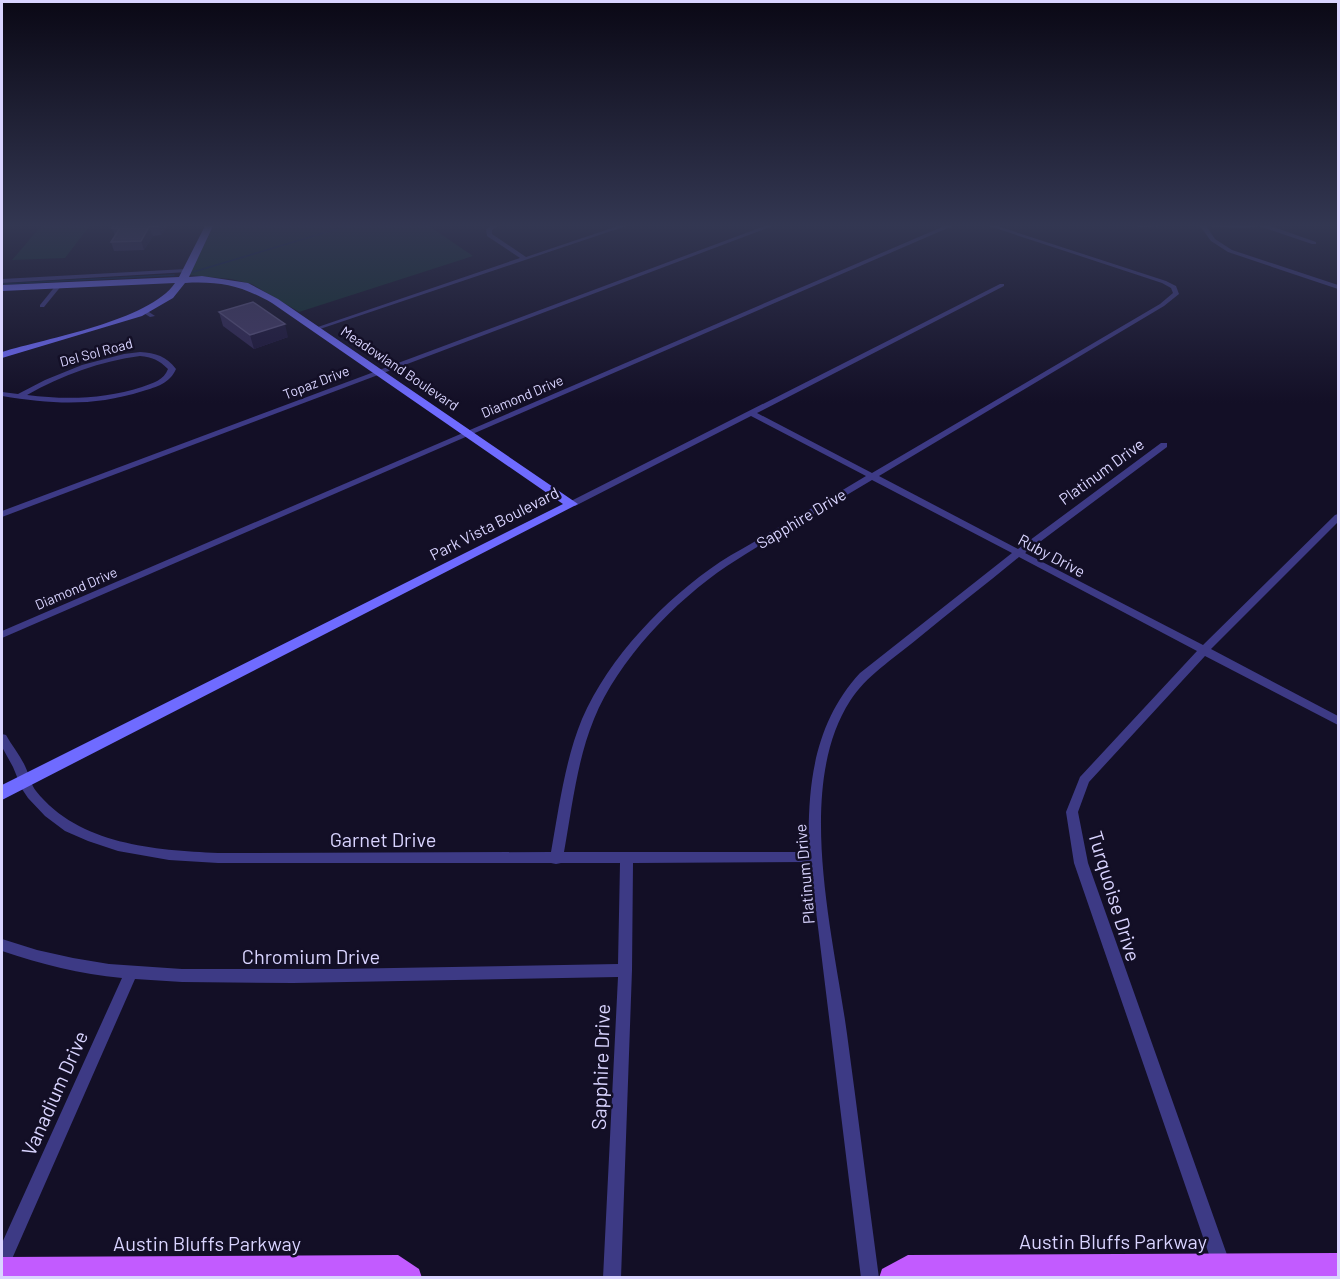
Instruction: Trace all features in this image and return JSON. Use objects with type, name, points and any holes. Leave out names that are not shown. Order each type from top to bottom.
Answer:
[{"type":"main road","name":"Austin Bluffs Parkway","points":[[891,1278],[908,1268],[1338,1266]]},
{"type":"main road","name":"Austin Bluffs Parkway","points":[[2,1270],[398,1268],[410,1278]]},
{"type":"street","name":"Meadowland Boulevard","points":[[2,288],[75,284]]},
{"type":"street","points":[[2,355],[12,348],[118,317],[148,314],[166,300],[178,284]]},
{"type":"street","name":"Meadowland Boulevard","points":[[237,284],[263,293],[572,504]]},
{"type":"street","points":[[315,329],[451,284]]},
{"type":"street","name":"Topaz Drive","points":[[2,514],[616,284]]},
{"type":"street","name":"Diamond Drive","points":[[2,635],[817,284]]},
{"type":"street","name":"Sapphire Drive","points":[[556,858],[574,766],[588,718],[606,686],[636,645],[679,599],[706,577],[870,476],[1162,304],[1176,294],[1176,289],[1164,284]]},
{"type":"street","points":[[42,306],[59,285]]},
{"type":"street","name":"Park Vista Boulevard","points":[[2,793],[1002,285]]},
{"type":"street","name":"Del Sol Road","points":[[2,393],[78,406],[125,396],[154,386],[173,376],[172,369],[159,358],[148,354],[133,354],[51,379],[20,396]]},
{"type":"street","name":"Ruby Drive","points":[[752,413],[1338,721]]},
{"type":"street","name":"Platinum Drive","points":[[870,1278],[816,857],[818,771],[830,730],[850,690],[886,657],[1017,554],[1164,446]]},
{"type":"street","name":"Turquoise Drive","points":[[1222,1266],[1081,863],[1072,812],[1084,780],[1203,651],[1338,517]]},
{"type":"street","name":"Garnet Drive","points":[[2,738],[32,795],[41,804],[72,827],[94,838],[152,855],[218,858],[816,857]]},
{"type":"street","name":"Sapphire Drive","points":[[612,1278],[625,970],[627,858]]},
{"type":"street","name":"Chromium Drive","points":[[2,945],[58,962],[169,976],[625,970]]},
{"type":"street","name":"Vanadium Drive","points":[[2,1263],[131,973]]},
{"type":"green space","points":[[251,284],[387,284],[299,312]]},
{"type":"building","points":[[253,302],[285,324],[250,335],[219,312]]},
{"type":"waterway","points":[[2,284],[8,284]]}]
